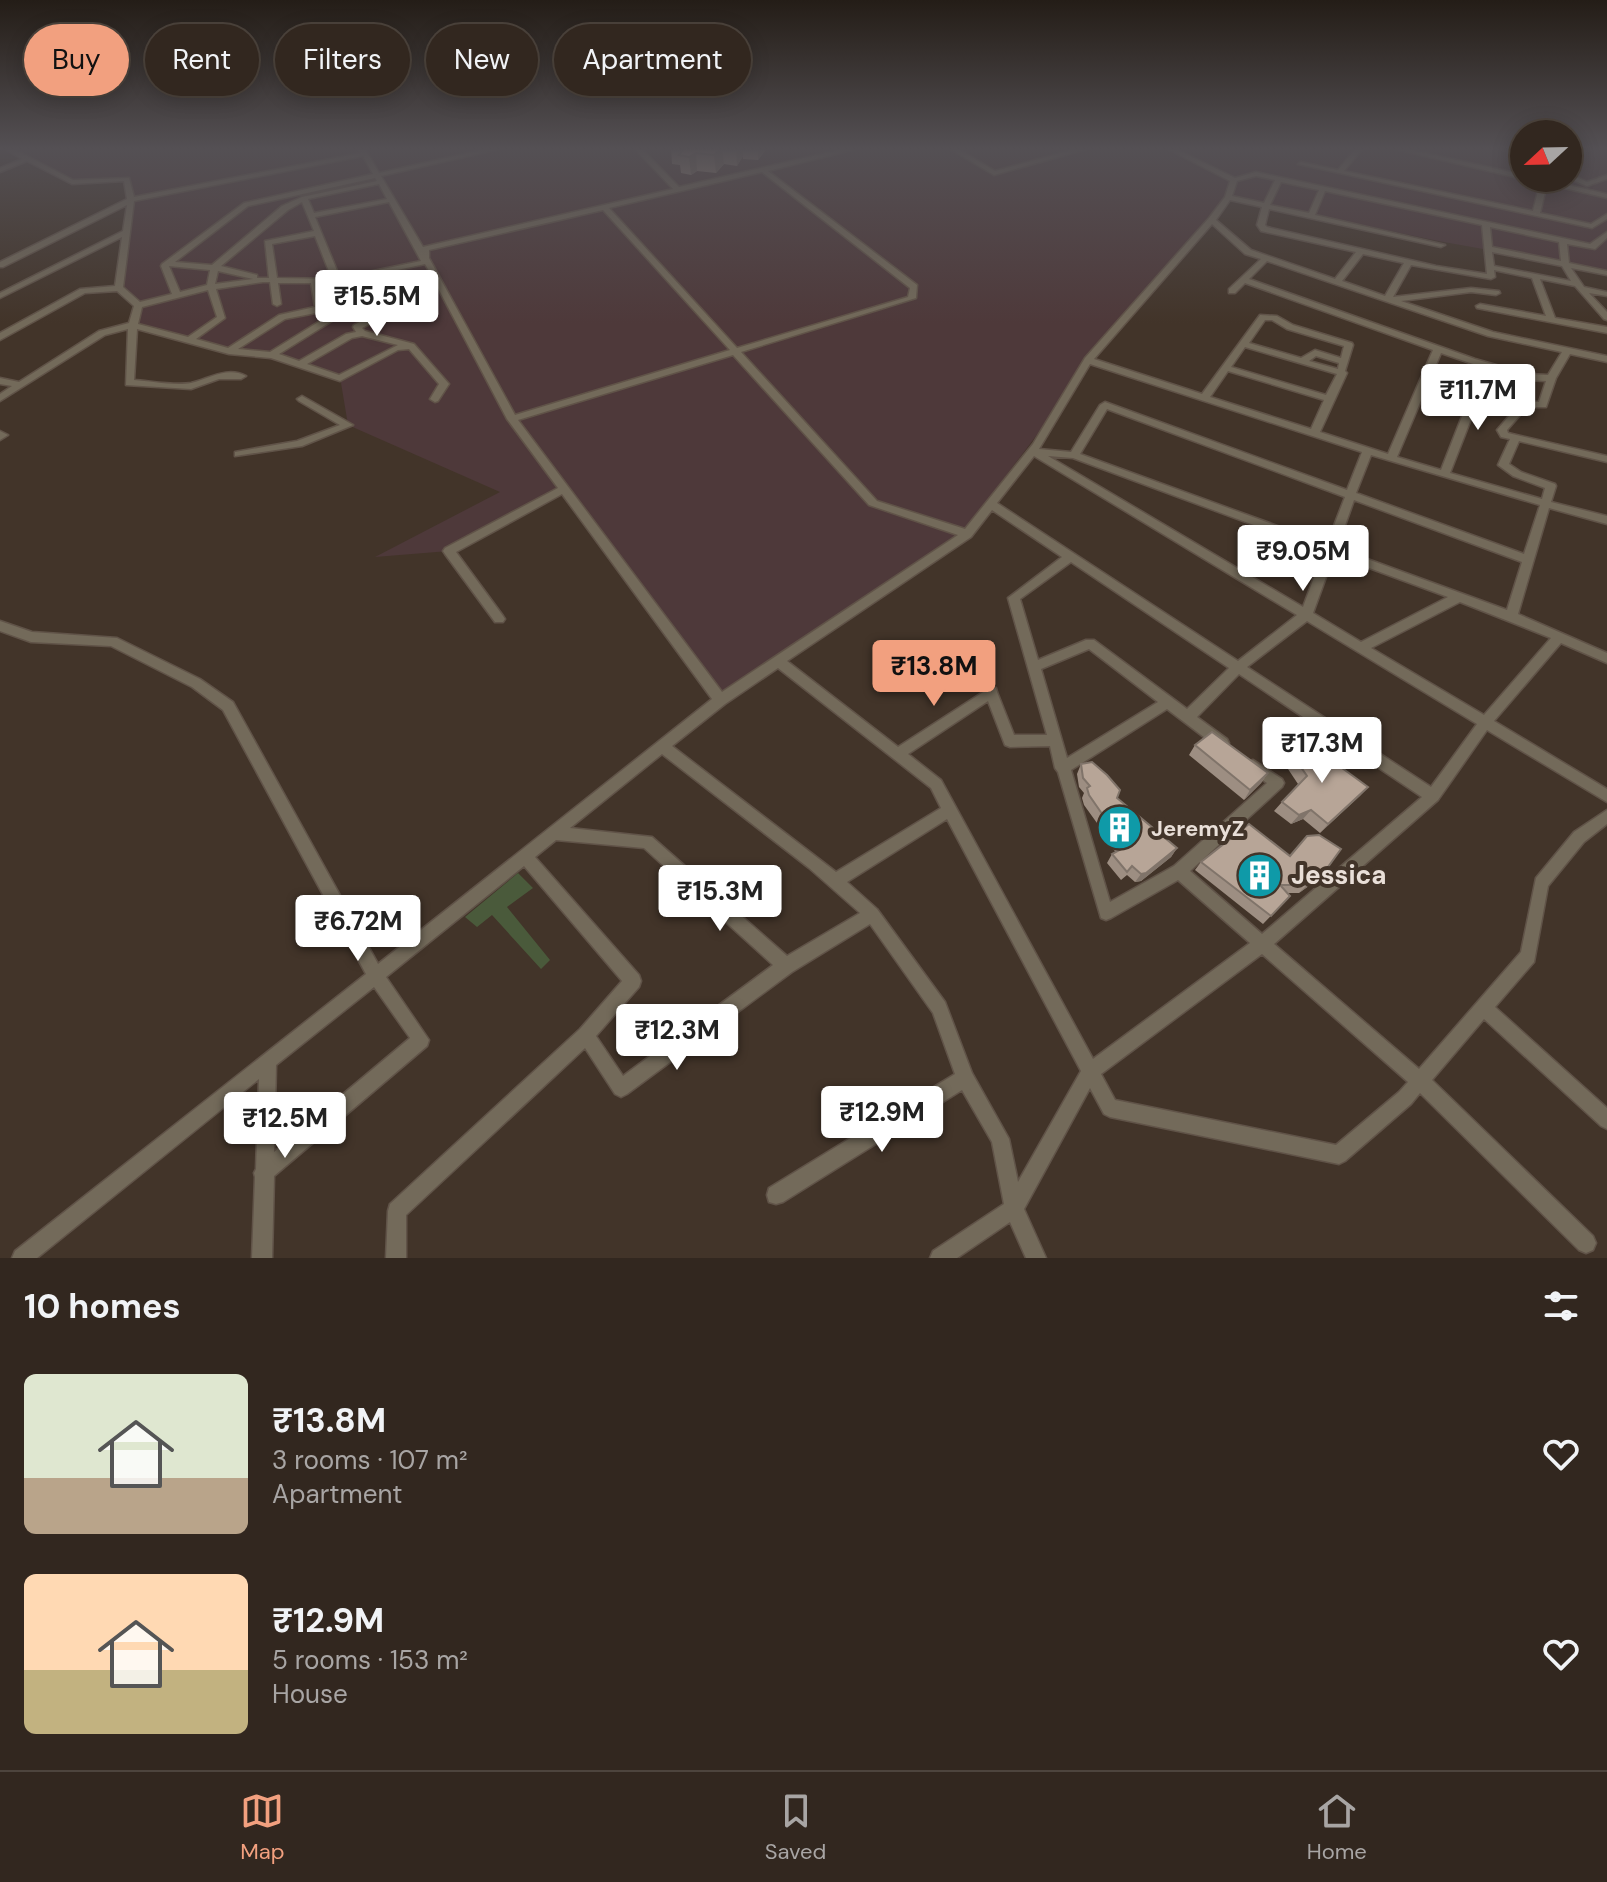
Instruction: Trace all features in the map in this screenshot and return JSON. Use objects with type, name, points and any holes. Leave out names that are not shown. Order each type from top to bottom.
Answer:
[{"type":"street","points":[[0,265],[119,206]]},
{"type":"street","points":[[119,288],[130,206]]},
{"type":"street","points":[[177,295],[165,266],[244,206]]},
{"type":"street","points":[[190,340],[221,318],[211,287],[214,268],[289,206]]},
{"type":"street","points":[[307,206],[337,281]]},
{"type":"street","points":[[311,216],[362,206]]},
{"type":"street","points":[[394,206],[512,419],[720,700]]},
{"type":"street","points":[[425,262],[425,249],[615,206]]},
{"type":"street","points":[[512,419],[912,298],[914,287],[809,206]]},
{"type":"street","points":[[22,1258],[720,700],[967,534],[1033,451],[1088,360],[1222,206]]},
{"type":"street","points":[[1441,245],[1266,206],[1261,225],[1264,229],[1409,262],[1491,277],[1486,224]]},
{"type":"street","points":[[1311,216],[1315,206]]},
{"type":"street","points":[[1403,206],[1592,247],[1607,234]]},
{"type":"street","points":[[1497,206],[1592,226],[1607,216]]},
{"type":"street","points":[[1536,214],[1538,206]]},
{"type":"street","points":[[605,208],[873,503],[967,534]]},
{"type":"street","points":[[1212,220],[1248,252],[1491,334],[1607,359]]},
{"type":"street","points":[[0,296],[127,232]]},
{"type":"street","points":[[277,304],[271,280],[268,243],[317,233]]},
{"type":"street","points":[[1563,241],[1566,265],[1579,286],[1607,317]]},
{"type":"street","points":[[1489,249],[1607,273]]},
{"type":"street","points":[[1337,282],[1361,251]]},
{"type":"street","points":[[1232,291],[1266,258]]},
{"type":"street","points":[[138,305],[211,287],[271,280],[337,281],[425,262]]},
{"type":"street","points":[[1387,300],[1409,262]]},
{"type":"street","points":[[168,264],[214,268],[271,280]]},
{"type":"street","points":[[1489,267],[1607,294]]},
{"type":"street","points":[[1470,275],[1494,288],[1499,303],[1493,309]]},
{"type":"street","points":[[1535,276],[1552,320]]},
{"type":"street","points":[[315,280],[319,309]]},
{"type":"street","points":[[1244,280],[1484,365],[1527,377],[1551,378]]},
{"type":"street","points":[[362,333],[357,327],[440,284]]},
{"type":"street","points":[[0,337],[83,291],[119,288],[138,305]]},
{"type":"street","points":[[1387,300],[1471,290],[1496,293]]},
{"type":"street","points":[[1438,314],[1452,292]]},
{"type":"street","points":[[1274,318],[1291,297]]},
{"type":"street","points":[[229,351],[282,317],[364,302]]},
{"type":"street","points":[[272,355],[353,304]]},
{"type":"street","points":[[138,305],[133,325],[129,383],[191,386],[218,376],[241,376]]},
{"type":"street","points":[[1480,306],[1607,330]]},
{"type":"street","points":[[1204,398],[1263,317],[1274,318],[1290,327],[1349,345],[1342,373],[1314,434]]},
{"type":"street","points":[[0,398],[102,333],[133,325],[229,351],[272,355],[340,378],[396,348],[411,346]]},
{"type":"street","points":[[299,365],[349,336],[362,333],[411,346],[444,384],[435,399]]},
{"type":"street","points":[[1243,344],[1342,373]]},
{"type":"street","points":[[1391,459],[1438,349]]},
{"type":"street","points":[[1567,351],[1551,378],[1543,405],[1524,404],[1502,430],[1504,435],[1607,459]]},
{"type":"street","points":[[1302,361],[1315,353],[1344,362]]},
{"type":"street","points":[[1088,360],[1391,459],[1607,520]]},
{"type":"street","points":[[1444,475],[1482,378],[1484,365]]},
{"type":"street","points":[[1226,368],[1329,399]]},
{"type":"street","points":[[0,381],[21,385]]},
{"type":"street","points":[[239,454],[299,444],[348,425],[302,399]]},
{"type":"street","points":[[1074,455],[1105,405],[1528,560]]},
{"type":"street","points":[[1511,616],[1551,486],[1517,474],[1503,465],[1516,437]]},
{"type":"street","points":[[1033,451],[1074,455],[1511,616],[1607,658]]},
{"type":"street","points":[[1033,451],[1607,796]]},
{"type":"street","points":[[1188,717],[1238,667],[1306,615],[1367,451]]},
{"type":"street","points":[[499,619],[449,551],[564,489]]},
{"type":"street","points":[[991,504],[1433,796]]},
{"type":"street","points":[[1034,667],[1090,643],[1277,783],[1179,871],[1106,913],[1062,768],[1014,598],[1071,556]]},
{"type":"street","points":[[1362,647],[1459,597]]},
{"type":"street","points":[[0,626],[31,637],[113,641],[196,683],[228,706],[375,975],[421,1040],[263,1173]]},
{"type":"street","points":[[940,1258],[1014,1208],[1090,1071],[1262,944],[1433,796],[1485,722],[1559,637]]},
{"type":"street","points":[[778,661],[936,784],[1110,1108],[1339,1155],[1405,1098],[1528,956],[1541,883],[1579,837],[1607,816]]},
{"type":"street","points":[[898,754],[991,692],[1010,741],[1054,740]]},
{"type":"street","points":[[1062,768],[1168,702]]},
{"type":"street","points":[[661,746],[835,881],[872,914],[939,1008],[965,1078],[1000,1139],[1014,1208],[1036,1258]]},
{"type":"street","points":[[835,881],[950,810]]},
{"type":"street","points":[[553,833],[647,842],[786,966]]},
{"type":"street","points":[[396,1258],[397,1211],[586,1035],[633,981],[525,856]]},
{"type":"street","points":[[1179,871],[1420,1081],[1586,1243]]},
{"type":"street","points":[[586,1035],[621,1088],[786,966],[872,914]]},
{"type":"street","points":[[1483,1007],[1607,1120]]},
{"type":"street","points":[[262,1258],[268,1061]]},
{"type":"street","points":[[776,1195],[965,1078]]},
{"type":"shaded area","points":[[130,206],[1217,206],[1117,329],[955,543],[720,700],[564,489],[449,551],[375,557],[500,492],[348,425],[340,377],[133,325],[138,305],[119,288]]},
{"type":"shaded area","points":[[1271,206],[1607,206],[1607,271],[1438,241]]},
{"type":"green space","points":[[518,873],[533,888],[507,907],[550,960],[541,969],[492,915],[477,927],[465,917]]},
{"type":"building","points":[[1212,732],[1268,773],[1250,790],[1195,745]]},
{"type":"building","points":[[1301,738],[1368,787],[1328,824],[1311,810],[1299,815],[1282,802],[1307,776],[1289,750]]},
{"type":"building","name":"JeremyZ","points":[[1092,762],[1120,790],[1117,798],[1177,848],[1146,873],[1141,874],[1132,866],[1127,872],[1112,854],[1125,847],[1107,830],[1107,821],[1089,795],[1087,788],[1090,786],[1083,778],[1081,764]]},
{"type":"building","name":"Jessica","points":[[1249,824],[1290,856],[1307,836],[1319,835],[1341,849],[1325,871],[1307,885],[1280,885],[1290,896],[1271,916],[1201,862]]},
{"type":"place","name":"JeremyZ","points":[[1120,828]]},
{"type":"place","name":"Jessica","points":[[1260,875]]}]
